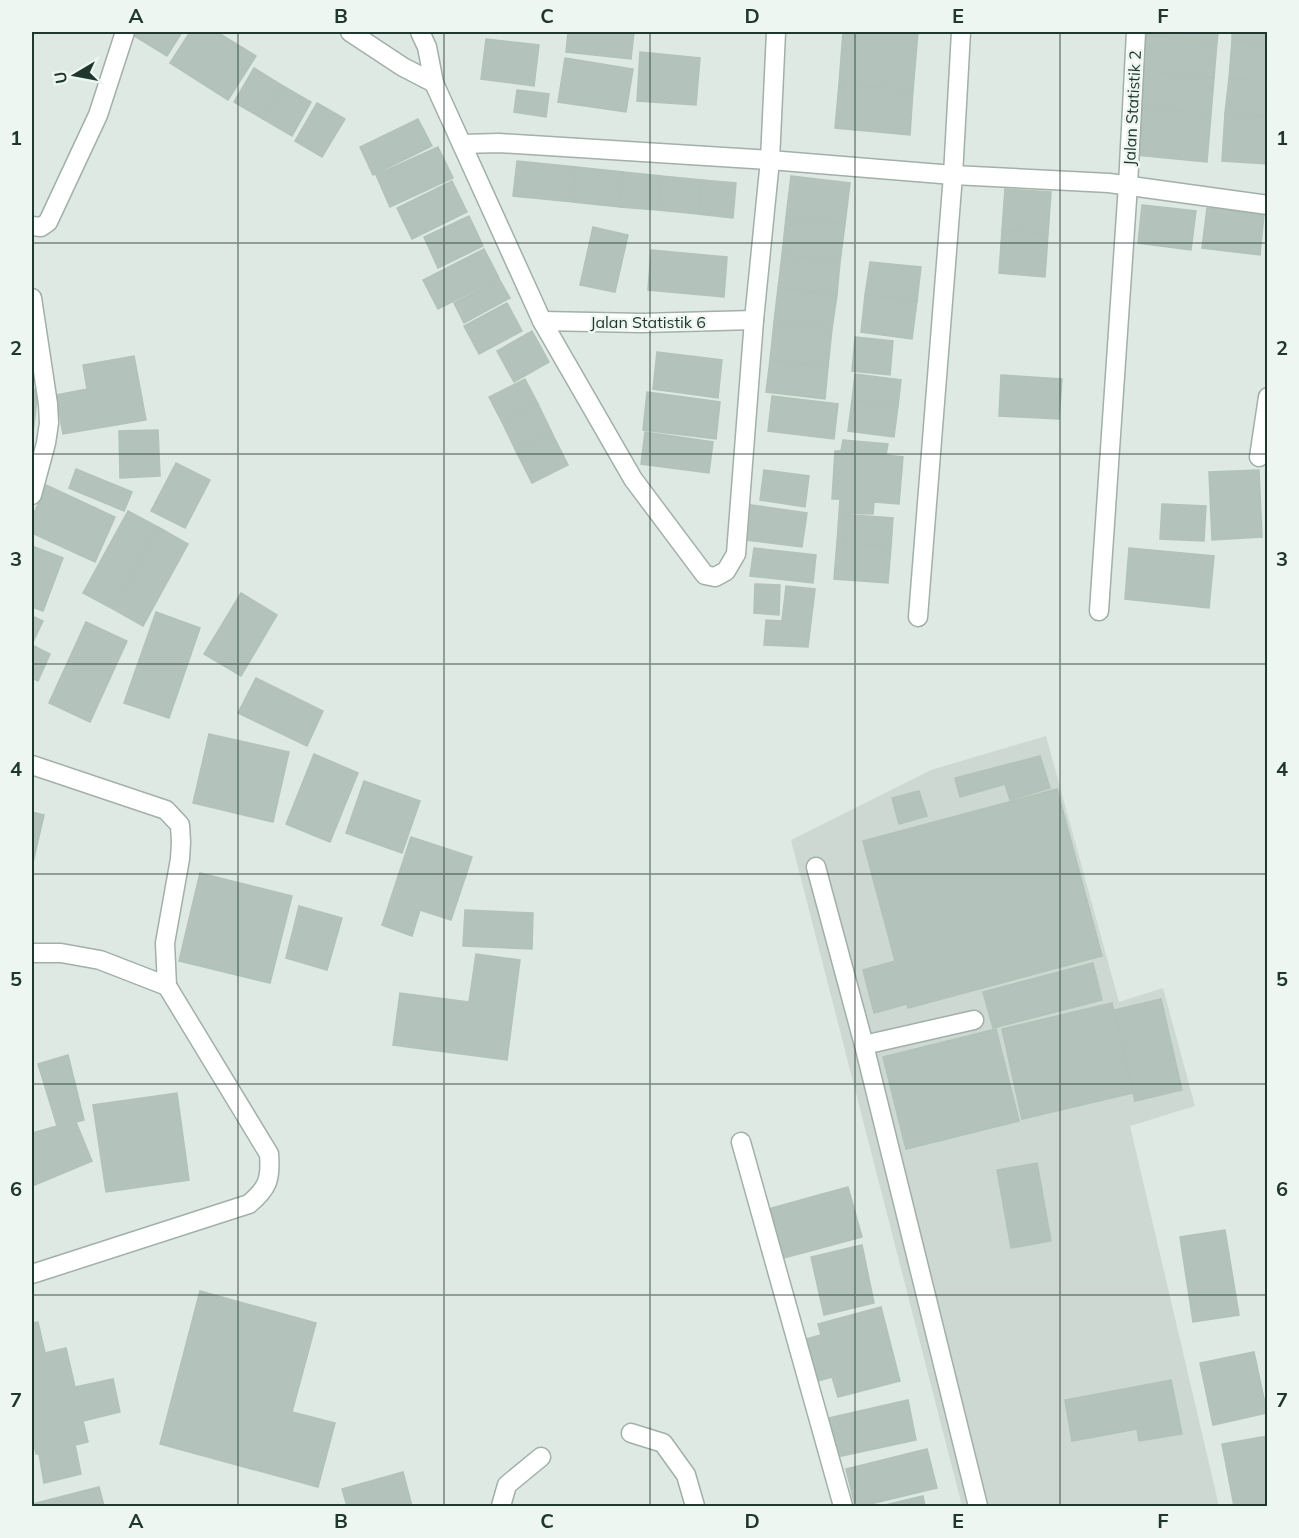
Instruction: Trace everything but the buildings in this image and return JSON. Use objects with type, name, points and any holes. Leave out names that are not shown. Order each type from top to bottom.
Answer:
[{"type":"street","points":[[32,226],[41,227],[48,222],[98,116],[125,32]]},
{"type":"street","points":[[350,32],[403,67],[434,83]]},
{"type":"street","points":[[420,32],[427,47],[434,83],[542,321],[633,479],[705,575],[715,577],[726,571],[736,554],[753,320],[770,160],[776,32]]},
{"type":"street","points":[[918,617],[962,32]]},
{"type":"street","name":"Jalan Statistik 2","points":[[1098,611],[1128,185],[1136,32]]},
{"type":"street","points":[[462,144],[499,143],[1128,185],[1268,205]]},
{"type":"street","points":[[32,298],[49,423],[44,453],[32,495]]},
{"type":"street","name":"Jalan Statistik 6","points":[[542,321],[642,323],[753,320]]},
{"type":"street","points":[[1259,457],[1268,397]]},
{"type":"street","points":[[32,765],[166,810],[180,825],[180,859],[165,943],[167,986],[269,1154],[270,1173],[263,1192],[249,1204],[32,1274]]},
{"type":"street","points":[[816,867],[864,1045],[978,1506]]},
{"type":"street","points":[[32,953],[61,953],[100,960],[167,986]]},
{"type":"street","points":[[864,1045],[974,1020]]},
{"type":"street","points":[[741,1142],[843,1506]]},
{"type":"street","points":[[631,1433],[663,1443],[686,1475],[695,1506]]},
{"type":"street","points":[[501,1506],[507,1485],[541,1457]]},
{"type":"shaded area","points":[[1046,736],[1119,1002],[1163,988],[1195,1106],[1130,1126],[1219,1506],[962,1506],[791,840],[931,770]]}]
